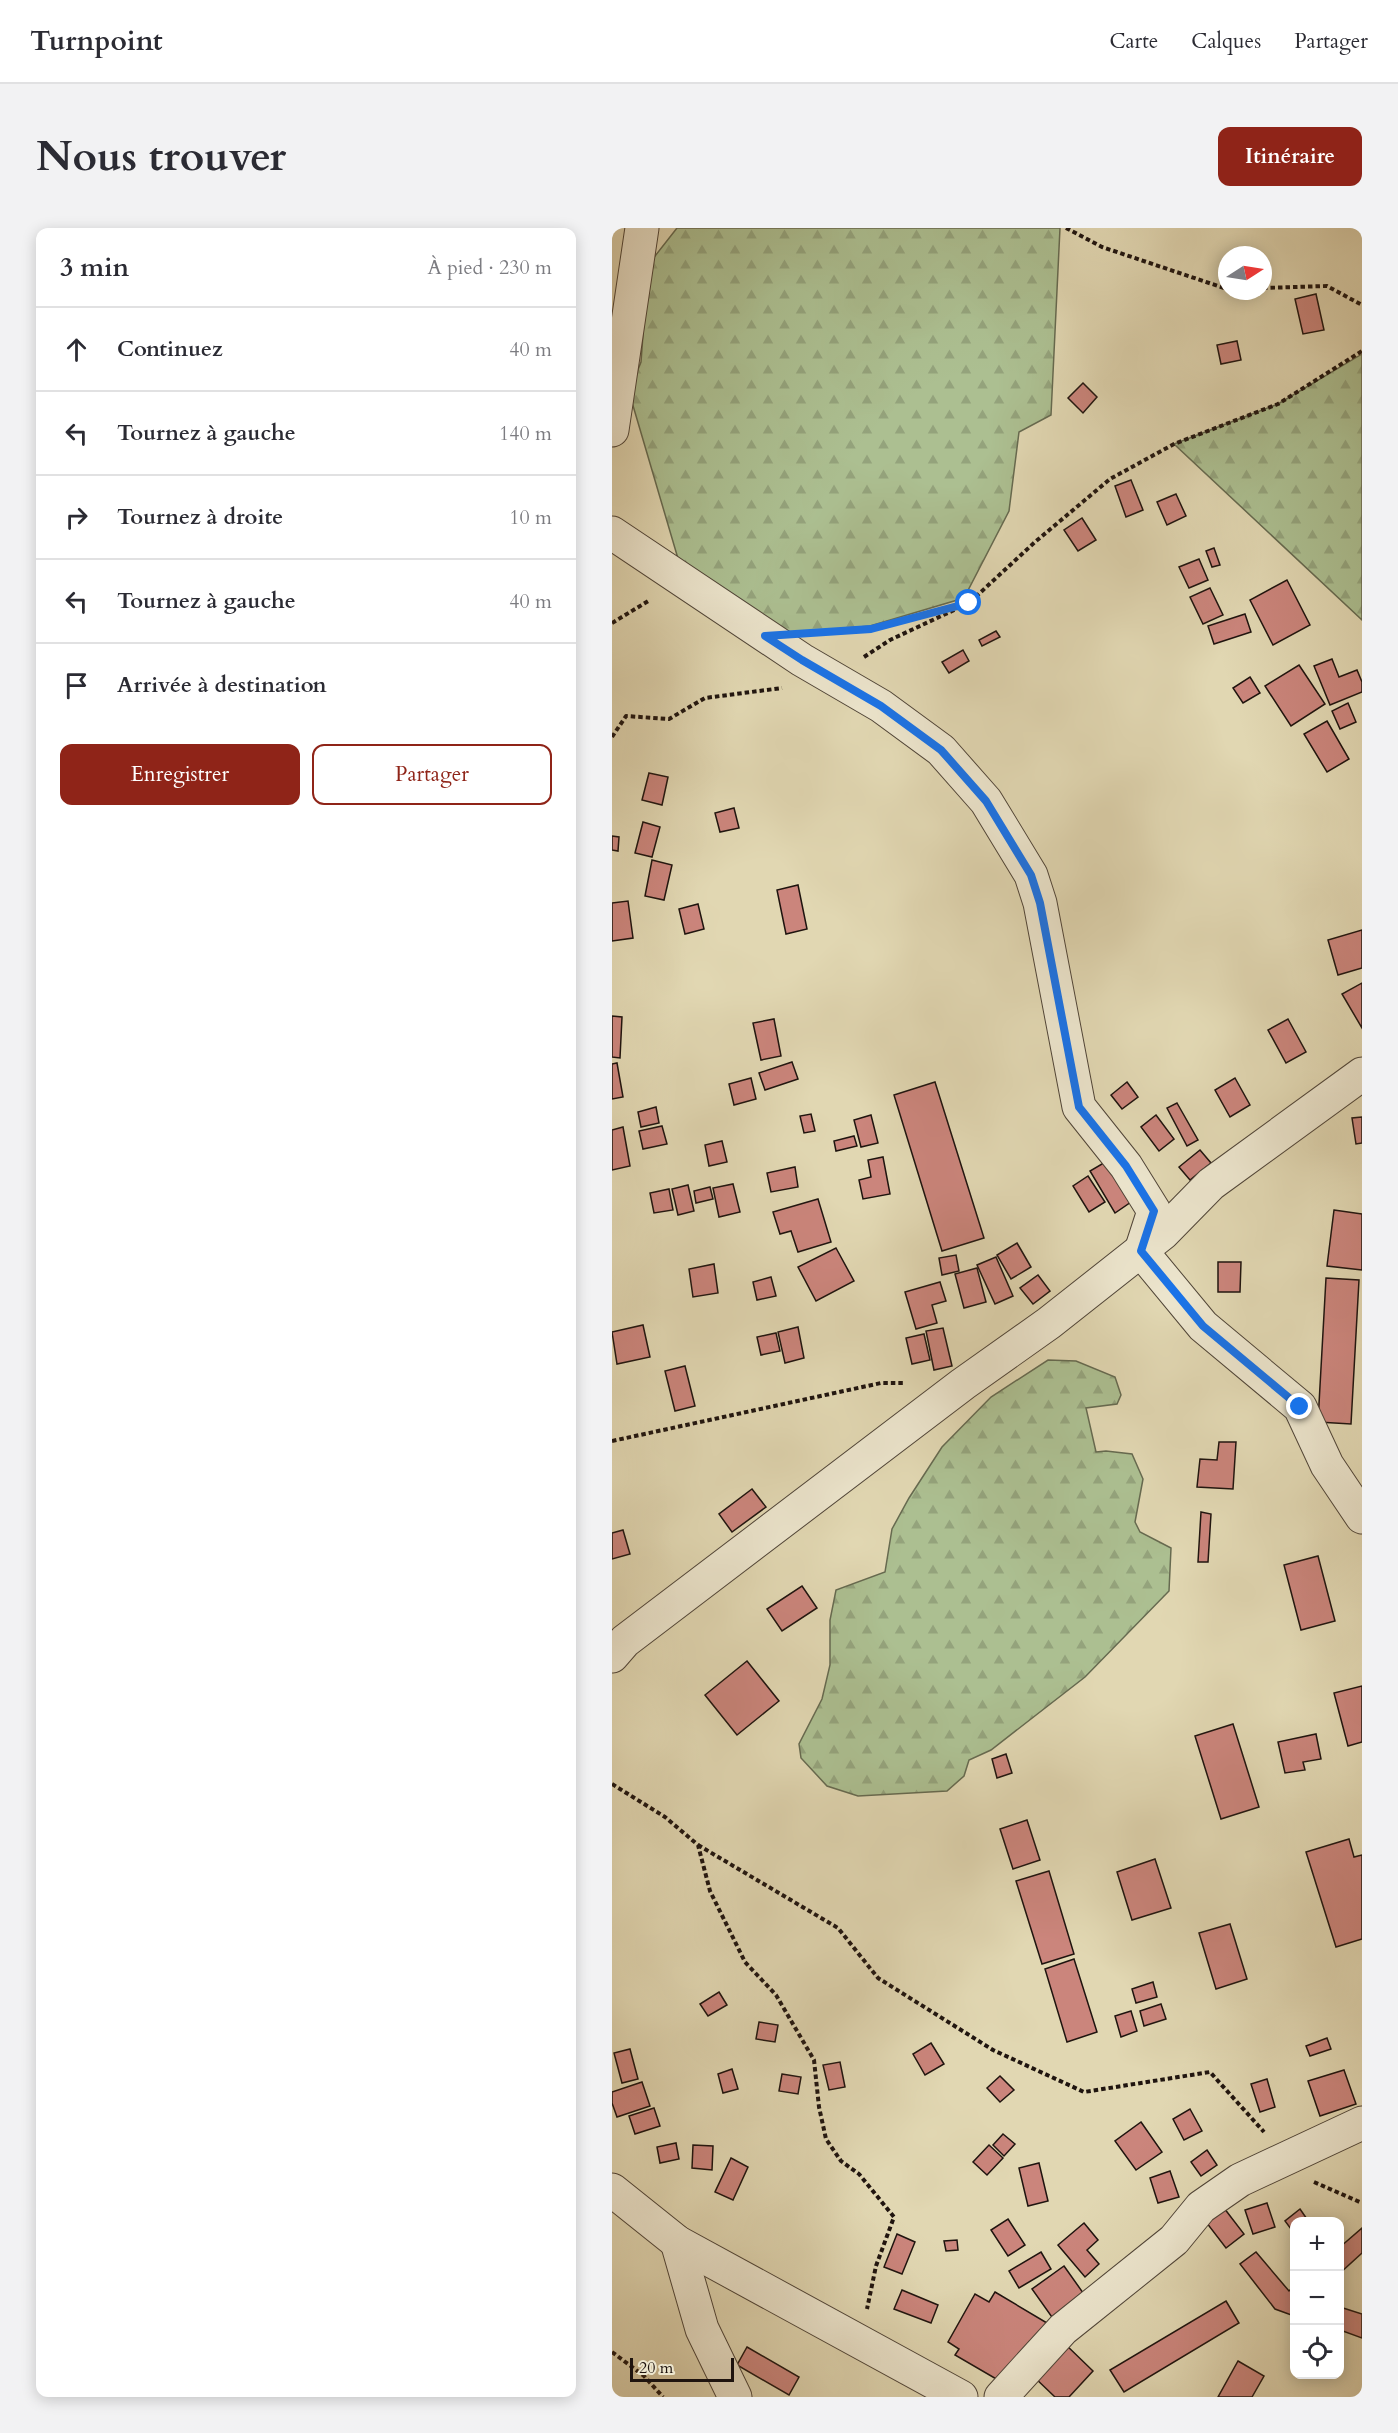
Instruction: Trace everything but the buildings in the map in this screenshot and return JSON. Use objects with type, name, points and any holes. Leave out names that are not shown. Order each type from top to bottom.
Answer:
[{"type":"street","points":[[612,430],[642,228]]},
{"type":"street","points":[[612,533],[802,660],[881,706],[941,750],[986,801],[1031,875],[1040,903],[1079,1107],[1126,1166],[1154,1211],[1141,1251]]},
{"type":"street","points":[[612,1656],[625,1641],[963,1384],[1049,1323],[1141,1251],[1163,1233],[1211,1184],[1362,1074]]},
{"type":"street","points":[[1141,1251],[1203,1326],[1300,1407],[1327,1465],[1362,1517]]},
{"type":"street","points":[[1000,2397],[1063,2329],[1174,2240],[1201,2208],[1240,2180],[1362,2123]]},
{"type":"street","points":[[612,2190],[677,2242],[961,2397]]},
{"type":"street","points":[[677,2242],[702,2329],[735,2397]]},
{"type":"path","points":[[1066,228],[1102,247],[1218,286]]},
{"type":"path","points":[[1272,288],[1327,286],[1362,305]]},
{"type":"path","points":[[765,636],[871,629],[969,603],[1035,542],[1110,479],[1174,444],[1278,404],[1362,351]]},
{"type":"path","points":[[612,622],[681,581]]},
{"type":"path","points":[[612,1441],[881,1383],[963,1384]]},
{"type":"path","points":[[612,1784],[665,1817],[698,1845],[838,1929],[878,1978],[993,2050],[1084,2092],[1210,2072],[1287,2157],[1317,2185],[1362,2203]]},
{"type":"path","points":[[698,1845],[710,1891],[745,1962],[776,1995],[814,2060],[819,2106],[826,2139],[841,2161],[859,2174],[894,2217],[876,2266],[860,2342]]},
{"type":"path","points":[[612,2352],[644,2376],[663,2397]]},
{"type":"green space","points":[[677,228],[1060,228],[1051,415],[1019,432],[1009,511],[964,598],[870,626],[767,635],[684,579],[629,392],[641,362],[648,265]]},
{"type":"green space","points":[[1362,354],[1362,620],[1174,444],[1278,404]]},
{"type":"green space","points":[[1048,1360],[1076,1361],[1115,1377],[1121,1395],[1117,1404],[1086,1408],[1096,1452],[1132,1454],[1143,1479],[1135,1522],[1140,1532],[1171,1548],[1169,1591],[1085,1677],[991,1750],[969,1760],[964,1776],[947,1791],[858,1796],[827,1786],[801,1758],[799,1744],[822,1699],[830,1665],[830,1620],[836,1590],[885,1572],[892,1529],[942,1447],[991,1397]]},
{"type":"route","points":[[969,603],[871,629],[765,636],[881,706],[941,750],[986,801],[1031,875],[1040,903],[1079,1107],[1126,1166],[1154,1211],[1141,1251],[1203,1326],[1300,1407]]}]
